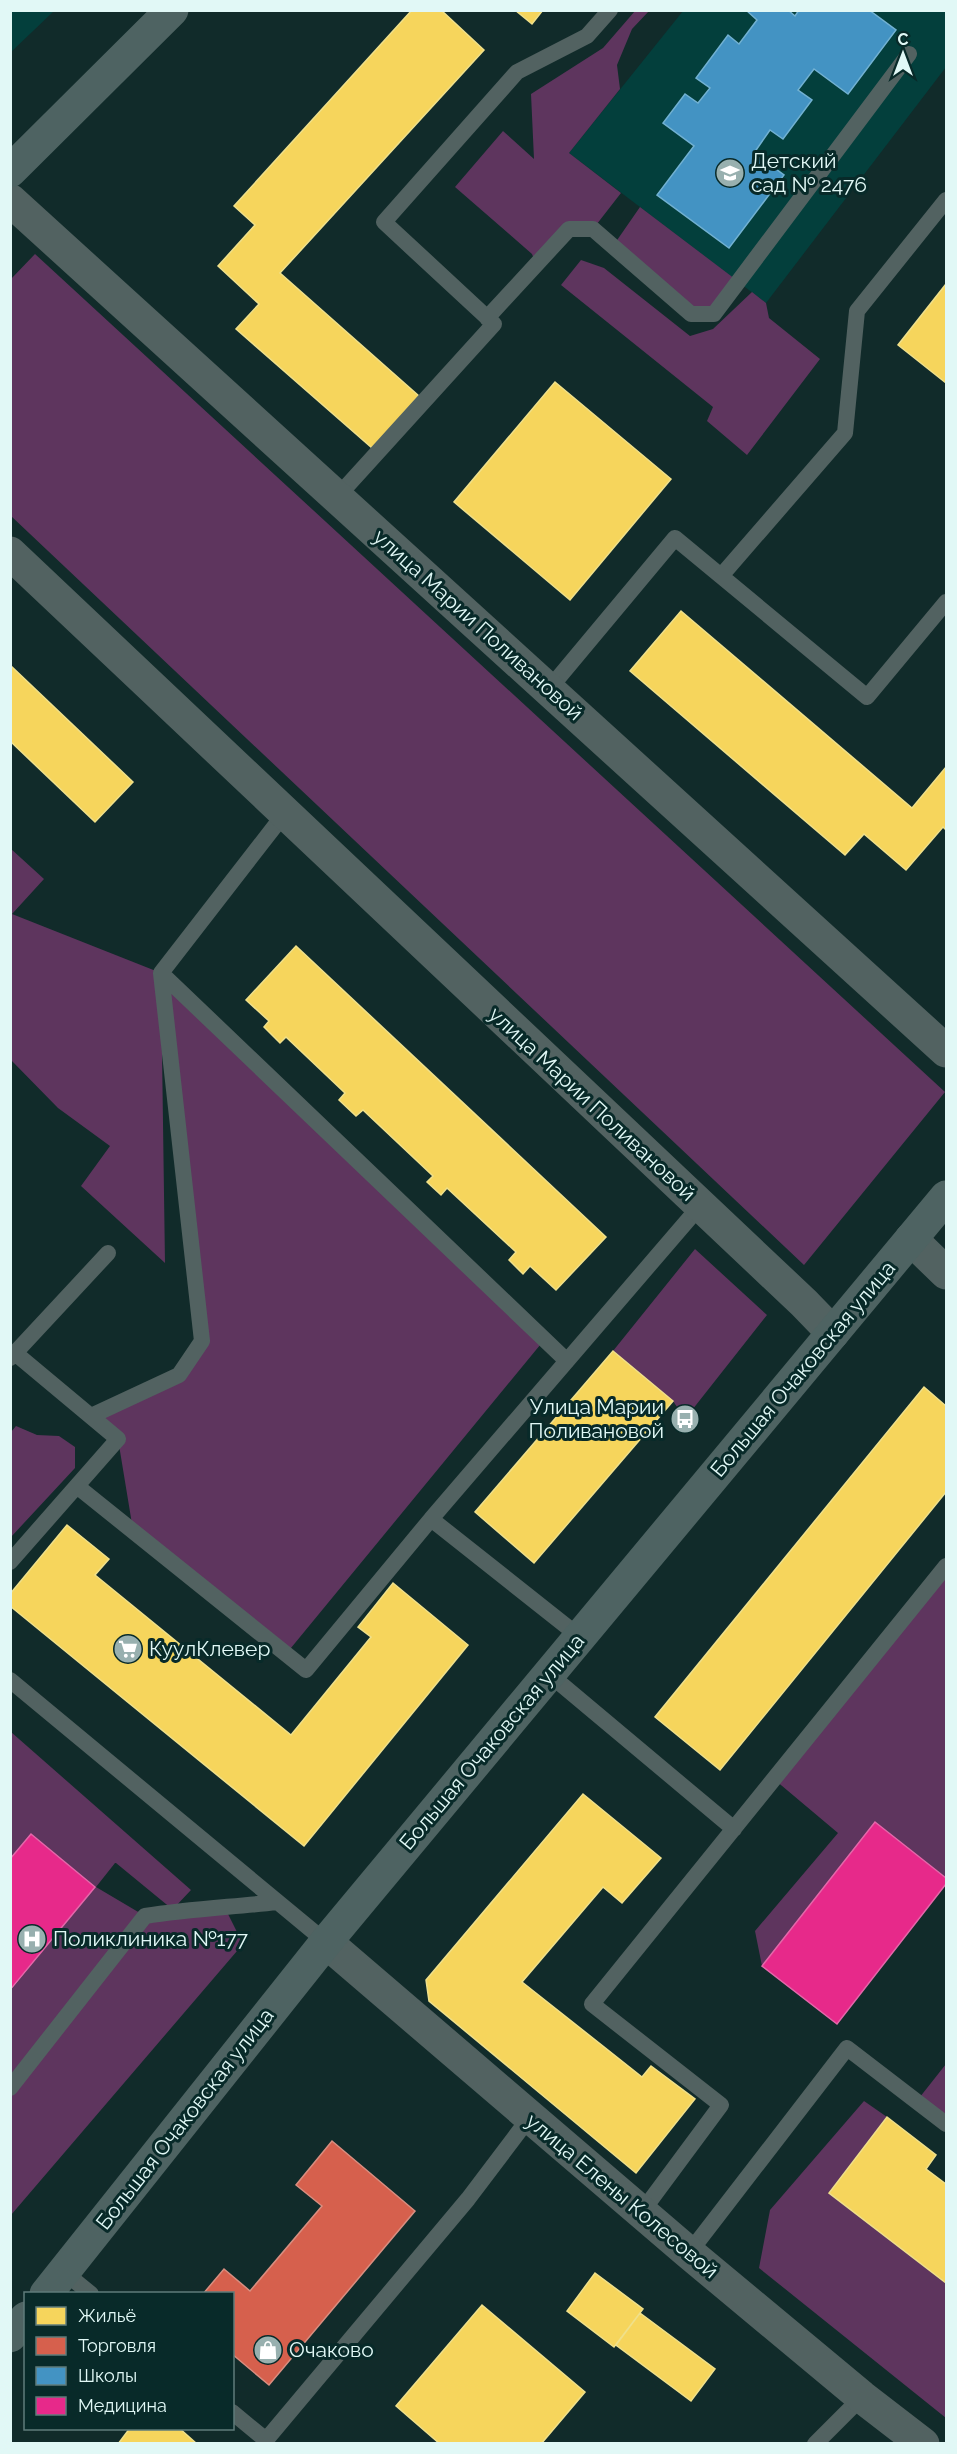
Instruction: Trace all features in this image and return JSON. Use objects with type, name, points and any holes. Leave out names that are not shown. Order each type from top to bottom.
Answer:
[{"type":"street","points":[[10,171],[172,10]]},
{"type":"street","name":"улица Марии Поливановой","points":[[10,200],[946,1051]]},
{"type":"street","name":"улица Марии Поливановой","points":[[10,553],[833,1333]]},
{"type":"street","name":"Большая Очаковская улица","points":[[55,2283],[326,1942],[946,1197]]},
{"type":"street","points":[[911,1239],[946,1273]]},
{"type":"street","name":"улица Елены Колесовой","points":[[326,1942],[689,2253],[922,2444]]},
{"type":"lane","points":[[337,496],[494,324],[384,222],[517,72],[587,36],[610,10]]},
{"type":"lane","points":[[487,318],[569,229],[593,229],[691,314],[714,314],[909,54]]},
{"type":"lane","points":[[721,576],[845,433],[858,311],[946,200]]},
{"type":"lane","points":[[549,689],[675,538],[867,697],[946,602]]},
{"type":"lane","points":[[91,1416],[179,1375],[202,1341],[161,973],[285,813]]},
{"type":"lane","points":[[161,973],[567,1360]]},
{"type":"lane","points":[[78,1487],[306,1670],[431,1519],[700,1206]]},
{"type":"lane","points":[[10,1562],[118,1439],[13,1355],[108,1253]]},
{"type":"lane","points":[[431,1519],[580,1637]]},
{"type":"lane","points":[[641,2212],[722,2105],[592,2004],[946,1566]]},
{"type":"lane","points":[[549,1674],[734,1829]]},
{"type":"lane","points":[[10,1680],[326,1942]]},
{"type":"lane","points":[[10,2088],[145,1916],[277,1902]]},
{"type":"lane","points":[[689,2253],[847,2048],[946,2124]]},
{"type":"lane","points":[[234,2414],[264,2442],[468,2199],[530,2117]]},
{"type":"lane","points":[[55,2283],[84,2292]]},
{"type":"lane","points":[[815,2444],[862,2397]]},
{"type":"shaded area","points":[[11,10],[54,10],[54,11],[11,52]]},
{"type":"shaded area","points":[[635,11],[649,11],[632,29],[617,65],[620,89],[569,153],[621,193],[593,229],[569,229],[536,264],[532,254],[455,187],[503,131],[534,159],[531,94],[603,48]]},
{"type":"shaded area","name":"Детский сад № 2476","points":[[683,11],[946,11],[946,67],[766,303],[569,153]]},
{"type":"shaded area","points":[[640,207],[739,282],[714,314],[691,314],[613,246]]},
{"type":"shaded area","points":[[35,254],[945,1092],[804,1265],[11,516],[11,279]]},
{"type":"shaded area","points":[[581,260],[604,268],[690,336],[713,329],[752,292],[766,303],[769,318],[820,359],[747,455],[707,421],[713,407],[561,285]]},
{"type":"shaded area","points":[[10,848],[44,879],[12,914],[161,973],[545,1339],[286,1654],[133,1530],[118,1439],[91,1416],[179,1375],[202,1341],[161,982],[165,1263],[81,1186],[110,1146],[58,1108],[11,1060]]},
{"type":"shaded area","points":[[695,1249],[767,1315],[685,1419],[673,1401],[613,1351]]},
{"type":"shaded area","points":[[16,1426],[37,1435],[59,1436],[75,1447],[75,1468],[11,1537],[11,1432]]},
{"type":"shaded area","points":[[946,1566],[946,1878],[875,1822],[762,1966],[755,1931],[838,1833],[775,1780]]},
{"type":"shaded area","points":[[11,1732],[191,1890],[174,1908],[225,1908],[243,1944],[11,2215],[11,1990],[95,1887],[31,1834],[11,1859]],"holes":[[[116,1863],[172,1909],[145,1916],[96,1887]]]},
{"type":"shaded area","points":[[946,2064],[946,2124],[916,2102]]},
{"type":"shaded area","points":[[864,2101],[887,2117],[829,2193],[946,2283],[946,2418],[759,2268],[770,2210]]},
{"type":"building: Жильё","points":[[412,10],[441,10],[484,50],[280,273],[419,396],[372,448],[236,329],[259,304],[218,266],[255,225],[234,206]]},
{"type":"building: Жильё","points":[[515,10],[543,10],[532,24]]},
{"type":"building: Жильё","points":[[946,284],[946,383],[898,345]]},
{"type":"building: Жильё","points":[[555,382],[671,479],[570,600],[454,502]]},
{"type":"building: Жильё","points":[[681,611],[912,808],[946,767],[946,830],[943,827],[906,870],[864,834],[845,855],[630,671]]},
{"type":"building: Жильё","points":[[10,665],[133,782],[95,822],[10,741]]},
{"type":"building: Жильё","points":[[296,946],[606,1237],[556,1290],[530,1266],[523,1274],[509,1260],[516,1252],[447,1188],[441,1195],[427,1182],[433,1176],[363,1110],[356,1116],[339,1100],[345,1093],[286,1037],[280,1043],[264,1027],[269,1021],[246,1000]]},
{"type":"building: Жильё","points":[[613,1351],[673,1401],[534,1563],[475,1512]]},
{"type":"building: Жильё","points":[[924,1387],[946,1406],[946,1492],[720,1770],[655,1717]]},
{"type":"building: Жильё","points":[[67,1525],[109,1559],[95,1575],[291,1735],[371,1637],[358,1627],[393,1583],[468,1645],[304,1846],[10,1606],[10,1594]]},
{"type":"building: Жильё","points":[[583,1794],[661,1858],[622,1903],[603,1887],[522,1982],[642,2077],[651,2066],[695,2099],[636,2173],[429,2001],[426,1980]]},
{"type":"building: Жильё","points":[[887,2117],[936,2155],[926,2169],[946,2184],[946,2283],[829,2193]]},
{"type":"building: Жильё","points":[[595,2273],[643,2309],[614,2347],[567,2311]]},
{"type":"building: Жильё","points":[[482,2305],[585,2392],[541,2444],[440,2444],[396,2406]]},
{"type":"building: Жильё","points":[[640,2313],[715,2369],[691,2401],[616,2345]]},
{"type":"building: Жильё","points":[[128,2430],[181,2430],[197,2444],[118,2444]]},
{"type":"building: Торговля","points":[[332,2141],[415,2211],[269,2385],[234,2356],[234,2292],[205,2292],[224,2269],[250,2291],[322,2206],[296,2185]]},
{"type":"building: Школы","points":[[746,10],[788,10],[795,16],[799,10],[869,10],[896,30],[848,94],[814,69],[798,90],[812,100],[783,139],[770,130],[754,153],[784,175],[729,248],[657,195],[694,146],[663,123],[685,94],[698,103],[710,88],[696,78],[728,35],[739,44],[757,20]]},
{"type":"building: Медицина","points":[[875,1822],[946,1878],[946,1884],[837,2024],[762,1966]]},
{"type":"building: Медицина","name":"Поликлиника №177","points":[[31,1834],[95,1887],[10,1990],[10,1859]]},
{"type":"place","name":"Детский сад № 2476","points":[[730,173]]},
{"type":"place","name":"Улица Марии Поливановой","points":[[685,1419]]},
{"type":"place","name":"КуулКлевер","points":[[128,1649]]},
{"type":"place","name":"Поликлиника №177","points":[[32,1939]]},
{"type":"place","name":"Очаково","points":[[268,2350]]}]
